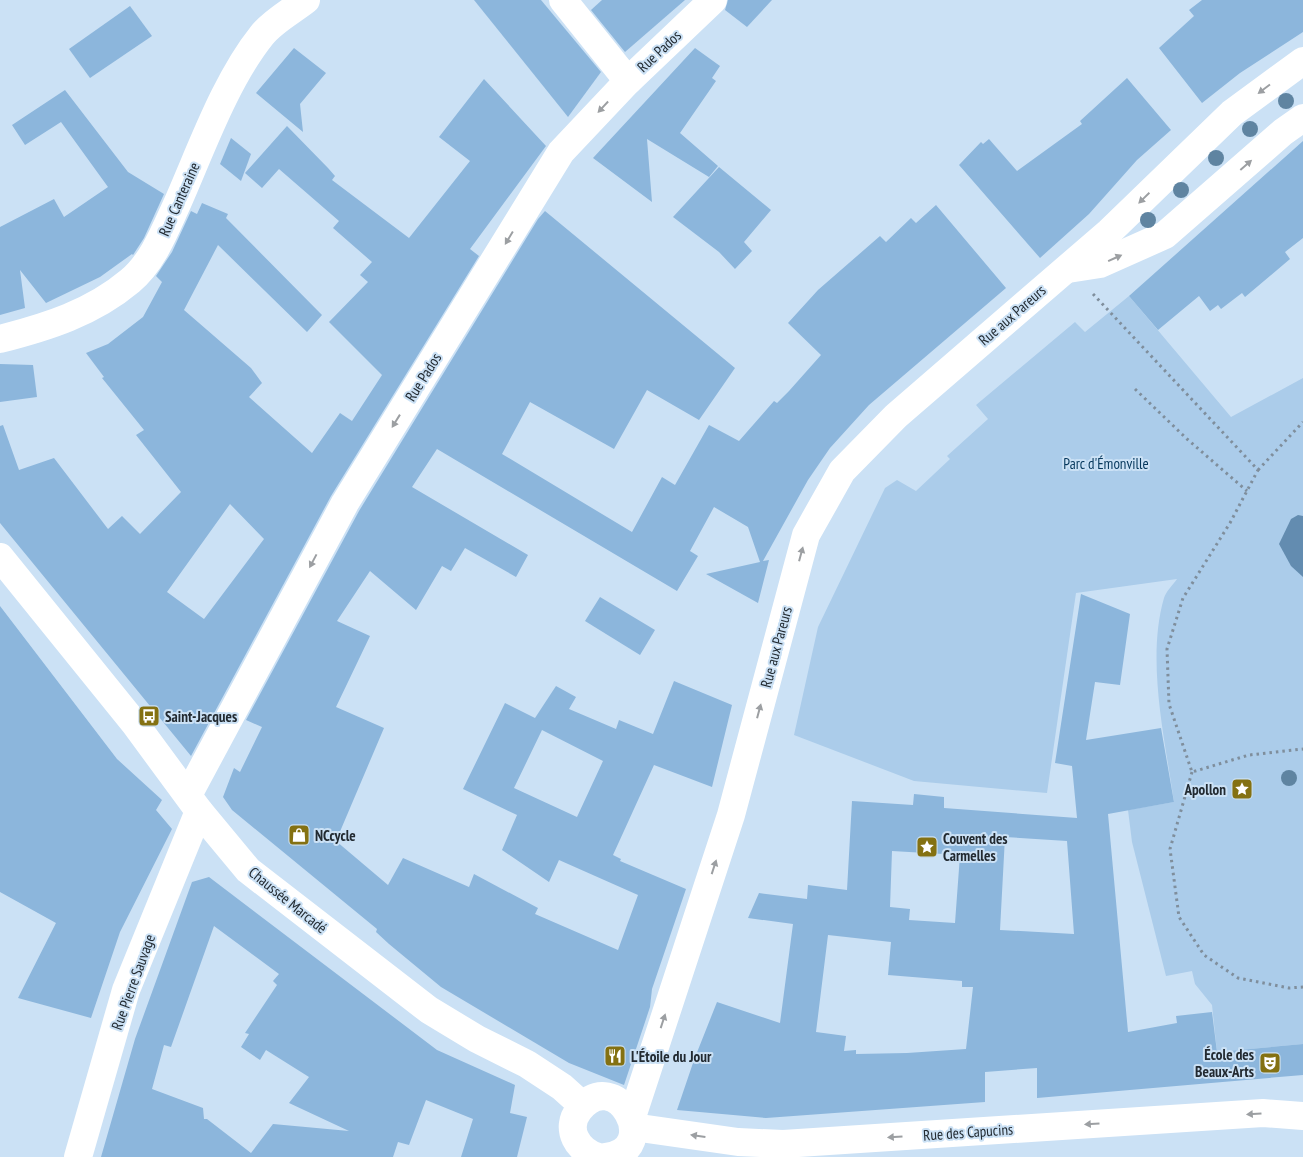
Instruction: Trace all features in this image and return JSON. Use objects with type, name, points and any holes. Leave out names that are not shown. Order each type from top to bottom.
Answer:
[{"type":"street","name":"Rue Canteraine","points":[[0,339],[37,330],[76,315],[102,303],[132,280],[159,243],[237,71],[263,34],[306,0]]},
{"type":"street","points":[[564,0],[628,81]]},
{"type":"street","name":"Rue Pados","points":[[193,803],[345,503],[561,152],[628,81],[714,0]]},
{"type":"street","name":"Rue aux Pareurs","points":[[606,1157],[620,1152],[627,1146],[731,815],[806,535],[842,470],[896,416],[1068,269],[1232,113],[1303,60]]},
{"type":"street","points":[[1068,269],[1100,264],[1165,235],[1283,132],[1303,118]]},
{"type":"street","name":"Chaussée Marcadé","points":[[0,557],[135,724],[193,803],[248,870],[429,1010],[477,1039],[527,1064],[562,1087],[582,1105]]},
{"type":"street","name":"Rue Pierre Sauvage","points":[[78,1157],[126,990],[193,803]]},
{"type":"street","points":[[598,1157],[583,1149],[576,1142],[573,1122],[582,1105],[600,1097],[610,1098],[627,1108],[633,1122]]},
{"type":"street","name":"Rue des Capucins","points":[[633,1122],[739,1150],[783,1144],[1263,1113],[1303,1116]]},
{"type":"path","points":[[1068,269],[1258,470]]},
{"type":"path","points":[[1135,389],[1187,439],[1247,491]]},
{"type":"path","points":[[1303,422],[1258,470],[1230,523],[1183,598],[1167,649],[1169,704],[1192,772],[1170,849],[1179,917],[1204,955],[1238,978],[1289,988],[1303,987]]},
{"type":"path","points":[[1192,772],[1249,755],[1303,749]]},
{"type":"green space","name":"Parc d'Émonville","points":[[1129,296],[1231,417],[1303,378],[1303,1044],[1217,1052],[1212,1005],[1195,984],[1192,971],[1166,976],[1132,842],[1128,810],[1174,802],[1159,700],[1157,647],[1159,622],[1164,598],[1177,579],[1076,593],[1047,793],[914,781],[794,735],[818,627],[885,488],[897,480],[916,491],[950,459],[947,456],[988,419],[976,405],[1075,322],[1085,332]]},
{"type":"shaded area","points":[[1298,515],[1303,516],[1303,577],[1291,566],[1279,544],[1291,519]]},
{"type":"building","points":[[474,0],[541,0],[601,72],[568,117]]},
{"type":"building","points":[[602,0],[685,0],[625,52],[591,10]]},
{"type":"building","points":[[728,0],[772,0],[747,27],[725,10]]},
{"type":"building","points":[[1202,0],[1303,0],[1303,32],[1240,73],[1202,103],[1159,48],[1194,16],[1189,10]]},
{"type":"building","points":[[130,6],[152,36],[90,78],[69,49]]},
{"type":"building","points":[[294,48],[326,73],[300,104],[303,132],[256,93]]},
{"type":"building","points":[[695,48],[720,66],[712,78],[716,81],[680,133],[718,166],[709,177],[647,139],[652,202],[593,158]]},
{"type":"building","points":[[1127,78],[1171,130],[1137,160],[1089,214],[1040,258],[959,165],[981,142],[983,144],[989,139],[1017,171],[1082,124],[1080,121]]},
{"type":"building","points":[[484,79],[546,146],[470,249],[479,256],[331,496],[191,756],[0,523],[0,426],[3,425],[19,470],[54,458],[108,529],[122,516],[140,534],[181,492],[136,435],[144,430],[102,378],[104,377],[86,353],[108,344],[143,317],[162,282],[156,276],[172,252],[191,211],[197,214],[202,203],[228,214],[226,218],[322,315],[307,332],[218,245],[184,310],[251,368],[262,383],[249,397],[312,453],[340,413],[352,421],[382,375],[329,322],[368,282],[360,275],[372,262],[333,228],[339,221],[279,169],[262,188],[245,173],[287,126],[335,176],[332,180],[409,238],[470,161],[439,137]],"holes":[[[230,504],[264,539],[204,619],[167,592]]]},
{"type":"building","points":[[65,90],[128,172],[164,194],[144,238],[133,255],[100,277],[46,303],[20,270],[25,308],[0,315],[0,227],[54,199],[64,217],[108,187],[61,122],[25,145],[12,125]]},
{"type":"building","points":[[231,138],[251,154],[241,181],[220,164]]},
{"type":"building","points":[[1303,141],[1303,238],[1285,252],[1290,259],[1245,297],[1242,293],[1221,309],[1218,305],[1210,311],[1199,296],[1158,330],[1129,296]]},
{"type":"building","points":[[719,167],[771,210],[744,242],[752,251],[735,269],[719,252],[673,217]]},
{"type":"building","points":[[936,205],[1006,288],[869,405],[830,448],[808,480],[763,561],[769,560],[758,603],[706,574],[760,562],[748,527],[714,507],[690,551],[698,556],[677,591],[437,449],[412,487],[528,555],[516,577],[465,548],[451,571],[442,566],[416,610],[370,571],[337,621],[370,636],[336,707],[384,728],[336,841],[388,885],[403,858],[469,887],[474,874],[538,908],[535,914],[618,950],[638,895],[559,860],[549,882],[502,850],[517,815],[463,789],[505,703],[535,718],[556,686],[576,697],[569,709],[616,729],[619,720],[653,734],[674,681],[732,705],[712,787],[654,765],[613,855],[621,859],[620,861],[686,889],[652,989],[650,1007],[624,1085],[569,1063],[441,987],[389,944],[376,932],[377,929],[232,810],[223,797],[234,768],[240,772],[262,727],[246,720],[359,511],[538,219],[545,211],[735,368],[699,420],[647,390],[614,449],[530,402],[502,454],[632,532],[662,477],[675,485],[709,425],[739,441],[774,401],[777,403],[821,355],[788,323],[818,290],[880,236],[886,242],[911,218],[916,223]],"holes":[[[542,730],[603,761],[577,817],[514,788]]]},
{"type":"building","points":[[0,364],[33,365],[37,397],[0,402]]},
{"type":"building","points":[[1081,594],[1130,614],[1120,685],[1095,682],[1086,740],[1161,728],[1174,802],[1108,814],[1128,1032],[1177,1023],[1176,1016],[1212,1012],[1217,1052],[1303,1044],[1303,1075],[1037,1098],[1037,1068],[985,1072],[985,1102],[766,1118],[677,1110],[717,1002],[780,1023],[793,924],[748,918],[759,893],[807,899],[808,885],[847,890],[852,801],[913,805],[914,794],[944,797],[944,808],[1077,818],[1072,766],[1055,763]],"holes":[[[1005,837],[1067,841],[1074,934],[1000,930]],[[892,851],[960,855],[955,923],[909,920],[910,909],[890,907]],[[828,935],[891,942],[888,975],[962,981],[962,987],[973,987],[966,1049],[856,1054],[856,1050],[844,1051],[846,1036],[816,1032]]]},
{"type":"building","points":[[600,597],[655,630],[640,655],[585,621]]},
{"type":"building","points":[[0,606],[117,759],[162,800],[156,810],[172,829],[120,932],[91,1018],[18,998],[56,923],[0,892]]},
{"type":"building","points":[[209,877],[437,1050],[515,1085],[510,1113],[527,1117],[517,1157],[461,1157],[473,1119],[426,1100],[409,1145],[398,1142],[393,1157],[101,1157],[135,1039],[192,882]],"holes":[[[214,926],[279,974],[273,981],[277,985],[245,1033],[249,1034],[241,1047],[260,1060],[266,1050],[309,1077],[289,1103],[349,1131],[273,1124],[251,1153],[207,1119],[204,1119],[203,1108],[152,1089],[164,1045],[171,1047]]]},
{"type":"place","name":"Saint-Jacques","points":[[149,716]]},
{"type":"place","name":"Apollon","points":[[1242,789]]},
{"type":"place","name":"NCcycle","points":[[299,835]]},
{"type":"place","name":"Couvent des Carmelles","points":[[927,847]]},
{"type":"place","name":"L'Étoile du Jour","points":[[615,1056]]},
{"type":"place","name":"École des Beaux-Arts","points":[[1270,1063]]}]
